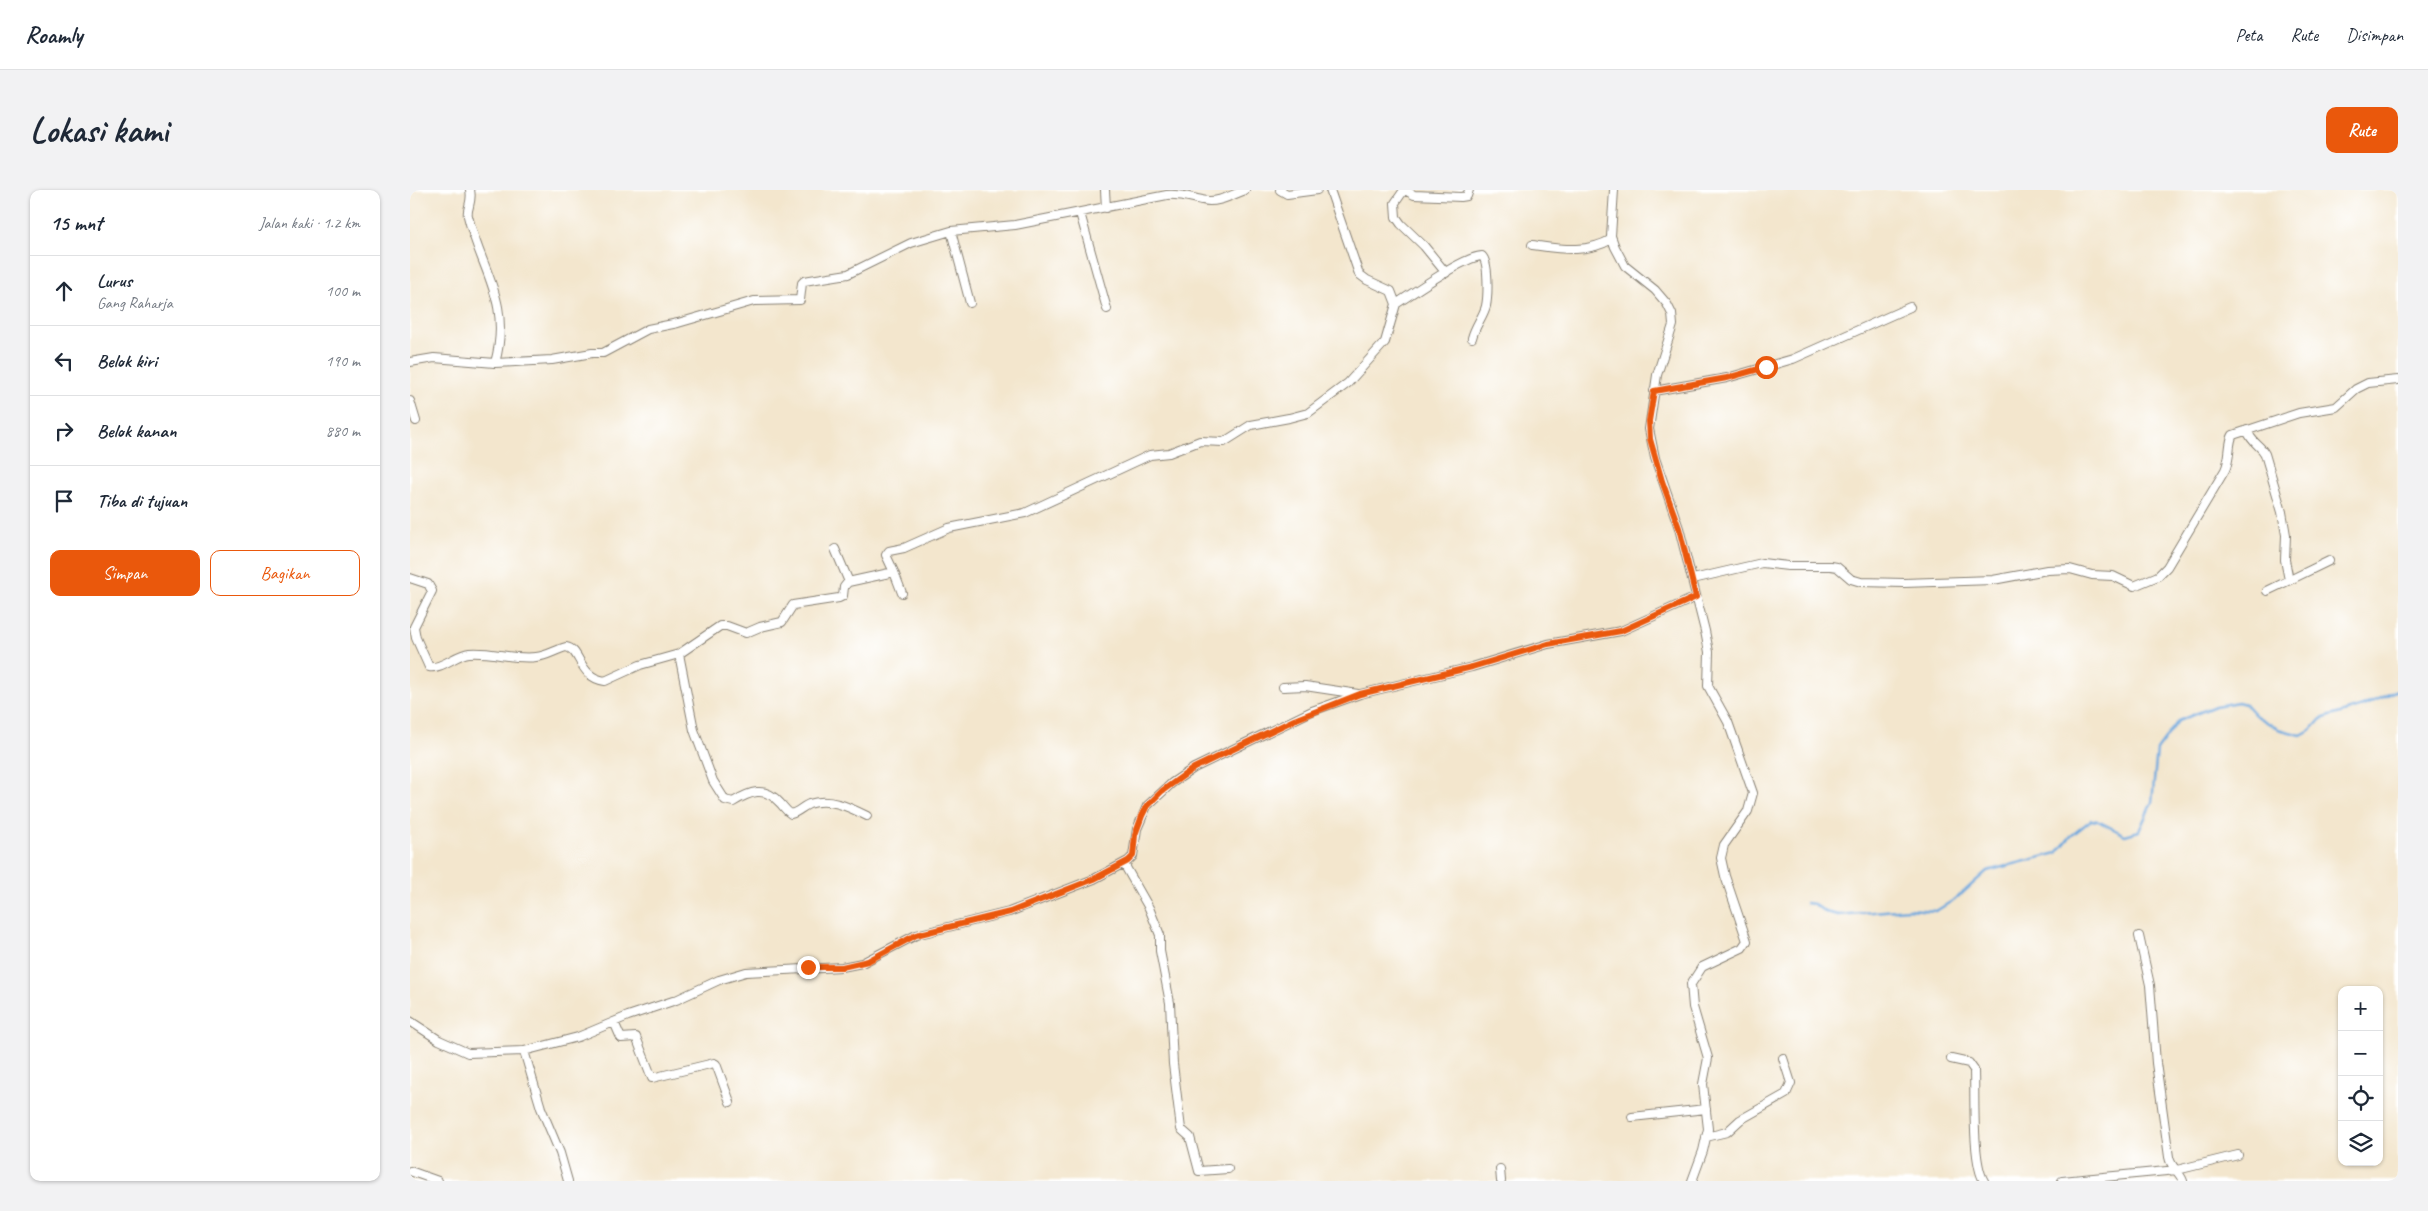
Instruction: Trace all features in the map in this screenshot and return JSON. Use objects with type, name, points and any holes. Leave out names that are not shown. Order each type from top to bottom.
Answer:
[{"type":"street","points":[[470,190],[472,200],[468,215],[478,250],[497,297],[499,347],[495,363]]},
{"type":"street","points":[[1104,190],[1106,208]]},
{"type":"street","points":[[1145,200],[1146,190]]},
{"type":"street","points":[[410,362],[427,358],[495,363],[552,360],[592,352],[603,353],[648,329],[678,323],[754,301],[800,300],[802,283],[804,281],[848,274],[911,243],[951,231],[1016,225],[1184,194],[1208,201],[1226,198],[1244,190]]},
{"type":"street","points":[[1280,190],[1287,194],[1317,190]]},
{"type":"street","points":[[902,593],[886,555],[889,551],[904,548],[949,528],[1025,514],[1144,458],[1169,453],[1200,441],[1224,442],[1251,425],[1289,418],[1308,412],[1348,383],[1384,342],[1396,304],[1391,291],[1367,280],[1356,268],[1330,190]]},
{"type":"street","points":[[1446,273],[1396,217],[1395,202],[1404,190],[1414,195],[1461,197],[1467,196],[1469,190]]},
{"type":"street","points":[[1614,190],[1612,239],[1625,266],[1662,297],[1672,314],[1671,333],[1654,391],[1649,421],[1650,439],[1692,578],[1709,652],[1708,686],[1728,722],[1753,793],[1748,810],[1724,845],[1721,858],[1725,876],[1747,941],[1742,948],[1707,963],[1698,972],[1691,984],[1694,1007],[1708,1058],[1704,1084],[1706,1137],[1692,1181]]},
{"type":"street","points":[[1080,213],[1107,309]]},
{"type":"street","points":[[951,231],[970,303]]},
{"type":"street","points":[[1532,245],[1582,250],[1595,248],[1612,239]]},
{"type":"street","points":[[1396,304],[1476,256],[1482,256],[1486,260],[1486,306],[1474,328],[1472,338]]},
{"type":"street","points":[[1654,391],[1727,378],[1793,359],[1910,307]]},
{"type":"street","points":[[1692,578],[1762,562],[1788,566],[1831,566],[1837,568],[1851,579],[1861,582],[1993,580],[2064,569],[2092,575],[2110,576],[2132,586],[2139,586],[2158,576],[2167,566],[2228,465],[2231,454],[2231,438],[2247,430],[2305,411],[2336,407],[2356,389],[2368,383],[2398,380]]},
{"type":"street","points":[[410,401],[416,421]]},
{"type":"street","points":[[2247,430],[2251,441],[2262,449],[2265,454],[2282,512],[2286,535],[2285,560],[2289,580]]},
{"type":"street","points":[[835,548],[849,582]]},
{"type":"street","points":[[2267,591],[2329,561]]},
{"type":"street","points":[[410,578],[428,584],[432,591],[415,622],[414,632],[426,663],[432,668],[462,654],[481,653],[532,658],[544,656],[566,647],[573,650],[589,675],[605,681],[640,665],[679,654],[720,626],[727,626],[746,633],[760,627],[782,622],[793,605],[840,598],[843,596],[845,585],[849,582],[894,572]]},
{"type":"street","points":[[410,1021],[439,1040],[468,1053],[524,1050],[570,1040],[676,1000],[719,980],[746,972],[855,965],[872,959],[916,935],[1010,912],[1094,879],[1124,864],[1133,856],[1137,829],[1147,806],[1172,783],[1194,768],[1294,720],[1360,694],[1472,667],[1548,644],[1621,631],[1696,597]]},
{"type":"street","points":[[679,654],[694,730],[713,781],[725,800],[733,802],[747,793],[755,792],[773,796],[791,814],[809,804],[821,801],[837,803],[868,816]]},
{"type":"street","points":[[1283,686],[1330,688],[1360,694]]},
{"type":"street","points":[[1124,864],[1159,930],[1160,951],[1170,1003],[1173,1064],[1181,1129],[1190,1137],[1199,1171],[1228,1169]]},
{"type":"street","points":[[2139,936],[2150,985],[2156,1063],[2169,1157],[2172,1167],[2177,1170],[2183,1181]]},
{"type":"street","points":[[614,1022],[621,1038],[635,1036],[652,1078],[714,1063],[730,1102]]},
{"type":"street","points":[[524,1050],[541,1108],[560,1153],[568,1181]]},
{"type":"street","points":[[1706,1137],[1727,1132],[1740,1120],[1786,1094],[1791,1083],[1783,1058]]},
{"type":"street","points":[[1951,1059],[1969,1062],[1974,1070],[1976,1144],[1980,1170],[1984,1181]]},
{"type":"street","points":[[1632,1117],[1706,1109]]},
{"type":"street","points":[[2062,1181],[2177,1170],[2238,1155]]},
{"type":"street","points":[[1500,1169],[1501,1181]]},
{"type":"street","points":[[410,1171],[438,1181]]},
{"type":"waterway","points":[[1806,903],[1814,904],[1825,912],[1838,915],[1908,909],[1936,911],[1957,898],[1987,871],[2057,853],[2071,836],[2091,820],[2098,821],[2125,835],[2139,831],[2152,802],[2157,750],[2178,721],[2215,706],[2238,702],[2245,704],[2255,715],[2278,729],[2301,735],[2312,729],[2321,719],[2363,706],[2398,690]]},
{"type":"route","points":[[808,967],[855,965],[872,959],[916,935],[941,927],[1010,912],[1058,891],[1094,879],[1124,864],[1133,856],[1137,829],[1147,806],[1172,783],[1194,768],[1312,711],[1360,694],[1472,667],[1548,644],[1621,631],[1696,597],[1679,528],[1662,481],[1650,439],[1649,421],[1654,391],[1727,378],[1766,367]]}]
